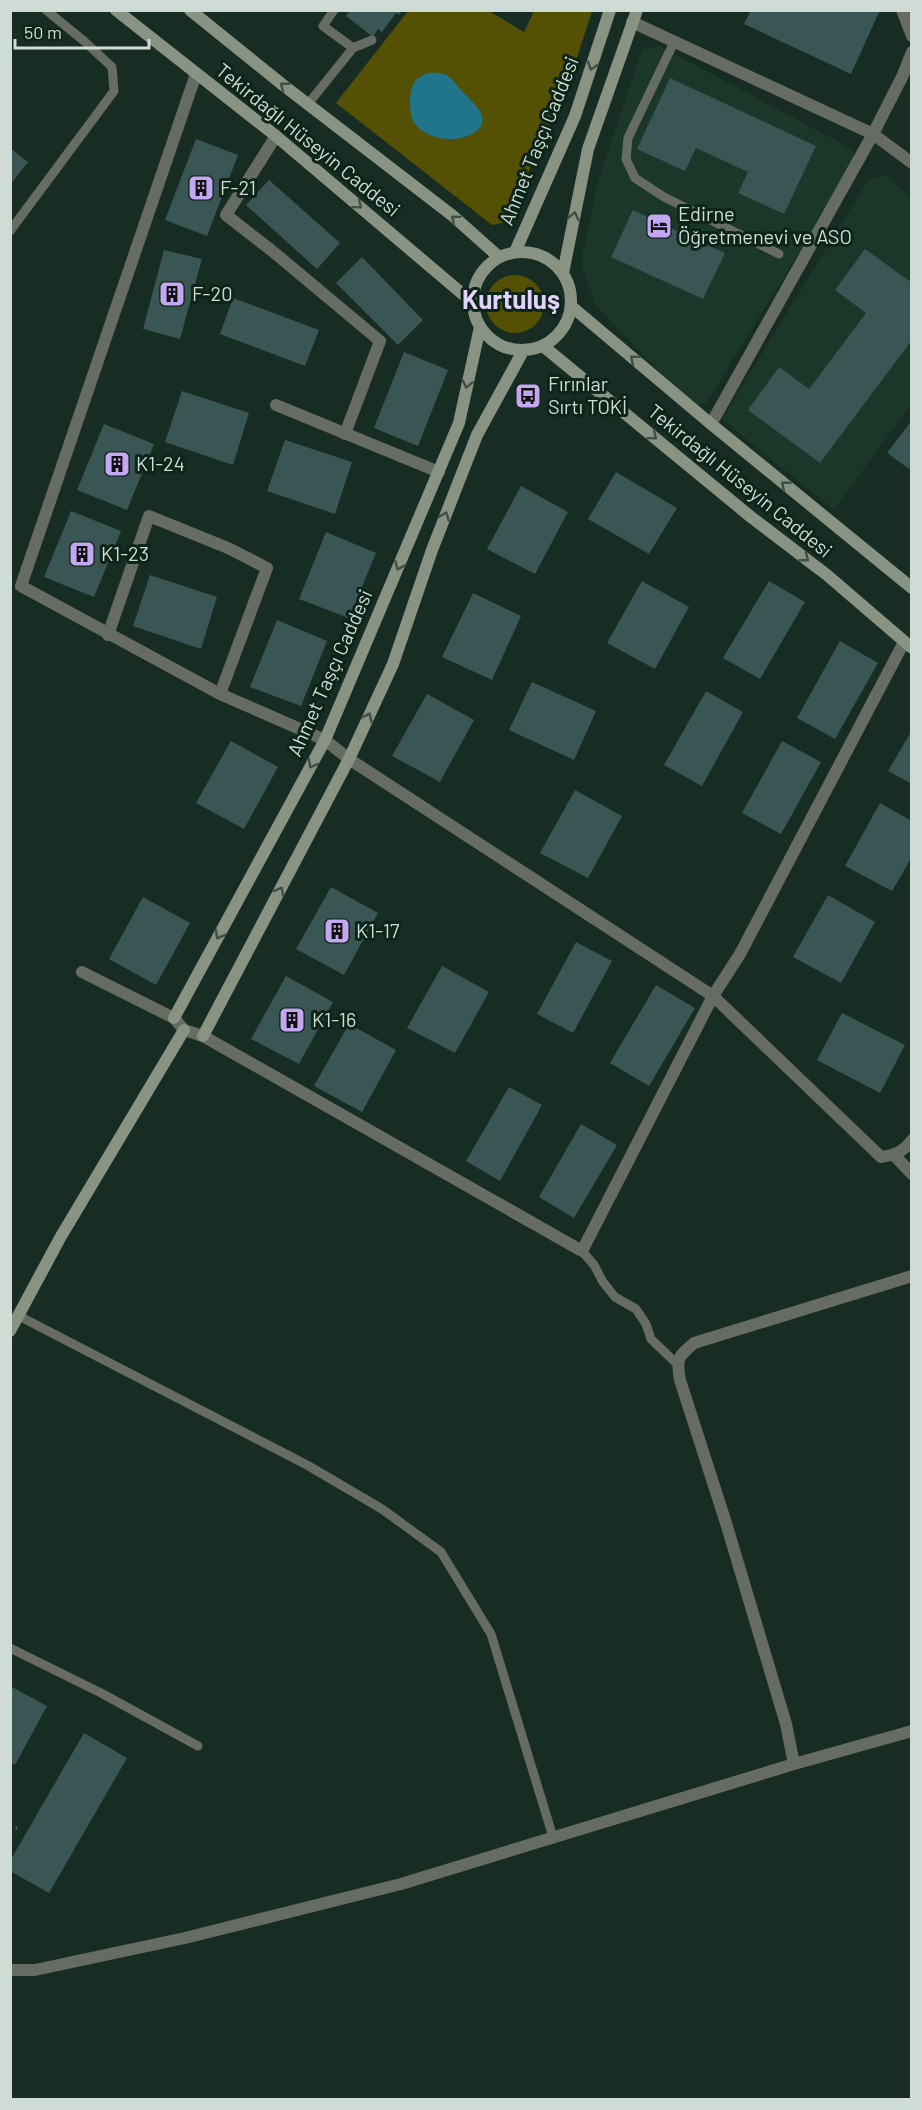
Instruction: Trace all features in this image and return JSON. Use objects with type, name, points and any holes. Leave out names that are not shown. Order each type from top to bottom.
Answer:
[{"type":"main road","name":"Tekirdağlı Hüseyin Caddesi","points":[[116,10],[276,136],[472,302]]},
{"type":"main road","points":[[190,10],[453,216],[499,257]]},
{"type":"main road","name":"Ahmet Taşçı Caddesi","points":[[516,252],[575,116],[610,10]]},
{"type":"main road","points":[[563,273],[588,149],[635,16]]},
{"type":"main road","points":[[516,252],[529,252],[554,263],[563,273],[571,294],[567,322],[557,336],[543,346],[523,351],[506,348],[491,339],[480,327],[474,315],[472,302],[479,276],[488,265],[499,257],[516,252]]},
{"type":"main road","points":[[571,306],[912,588]]},
{"type":"main road","name":"Ahmet Taşçı Caddesi","points":[[174,1018],[325,740],[459,423],[480,327]]},
{"type":"main road","name":"Tekirdağlı Hüseyin Caddesi","points":[[543,346],[743,510],[827,575],[908,645]]},
{"type":"main road","points":[[203,1035],[349,759],[393,664],[432,550],[477,435],[523,351]]},
{"type":"main road","points":[[10,1331],[15,1314],[184,1030]]},
{"type":"street","points":[[902,10],[912,36]]},
{"type":"street","points":[[635,16],[674,42],[873,134],[912,163]]},
{"type":"street","points":[[711,424],[873,134],[912,52]]},
{"type":"street","points":[[196,74],[21,586],[220,694],[325,740],[349,759],[713,996],[880,1157],[894,1155],[906,1148],[912,1140]]},
{"type":"street","points":[[276,136],[226,215],[272,250],[380,341],[345,434]]},
{"type":"street","points":[[276,405],[439,471]]},
{"type":"street","points":[[108,635],[149,516],[228,548],[267,568],[220,694]]},
{"type":"street","points":[[81,972],[174,1018],[184,1030],[203,1035],[582,1251],[713,996],[740,954],[908,645]]},
{"type":"street","points":[[894,1155],[912,1174]]},
{"type":"street","points":[[794,1764],[786,1724],[676,1363],[681,1354],[694,1342],[912,1276]]},
{"type":"street","points":[[10,1970],[35,1970],[185,1938],[401,1884],[794,1764],[912,1731]]},
{"type":"lane","points":[[10,231],[114,91],[112,67],[46,10]]},
{"type":"lane","points":[[334,10],[323,26],[353,48]]},
{"type":"lane","points":[[308,104],[353,48],[372,40]]},
{"type":"lane","points":[[674,42],[628,138],[626,159],[635,178],[664,196],[779,254]]},
{"type":"lane","points":[[582,1251],[615,1297],[636,1309],[646,1324],[651,1339],[676,1363]]},
{"type":"lane","points":[[15,1314],[307,1465],[381,1509],[441,1552],[491,1634],[553,1837]]},
{"type":"lane","points":[[10,1648],[103,1694],[198,1746]]},
{"type":"path","points":[[10,1826],[19,1829]]},
{"type":"shaded area","points":[[408,11],[489,11],[524,32],[534,11],[592,11],[575,64],[507,222],[492,225],[336,103]]},
{"type":"shaded area","points":[[659,46],[852,149],[856,160],[706,403],[692,406],[596,306],[581,263],[598,180],[636,66],[643,49]]},
{"type":"shaded area","points":[[886,175],[911,198],[911,404],[834,510],[722,419],[868,180]]},
{"type":"shaded area","points":[[509,275],[521,275],[536,283],[544,298],[544,310],[536,325],[521,333],[509,333],[494,325],[486,310],[486,298],[494,283]]},
{"type":"water","points":[[427,73],[441,73],[453,80],[479,110],[483,121],[481,127],[468,136],[451,139],[433,136],[418,128],[412,118],[410,98],[415,82]]},
{"type":"building","points":[[350,10],[402,10],[399,15],[396,13],[382,32],[378,29],[373,37],[346,16]]},
{"type":"building","points":[[751,10],[880,10],[851,74],[744,24]]},
{"type":"building","points":[[670,78],[816,146],[784,214],[738,193],[748,172],[696,148],[685,171],[637,149]]},
{"type":"building","name":"F-21","points":[[196,139],[238,155],[207,236],[165,220]]},
{"type":"building","points":[[10,148],[28,162],[10,185]]},
{"type":"building","points":[[269,180],[340,243],[317,269],[246,205]]},
{"type":"building","points":[[633,210],[725,253],[703,299],[611,257]]},
{"type":"building","points":[[865,249],[912,283],[912,340],[820,463],[748,410],[779,367],[809,389],[866,313],[835,290]]},
{"type":"building","name":"F-20","points":[[164,250],[202,259],[180,339],[143,329]]},
{"type":"building","points":[[362,257],[423,320],[398,345],[336,283]]},
{"type":"building","points":[[233,298],[319,330],[305,366],[220,334]]},
{"type":"building","points":[[404,352],[448,370],[418,446],[374,428]]},
{"type":"building","points":[[182,391],[249,413],[233,465],[165,442]]},
{"type":"building","points":[[912,420],[912,471],[887,453]]},
{"type":"building","name":"K1-24","points":[[104,424],[154,444],[127,510],[77,490]]},
{"type":"building","points":[[285,440],[352,462],[335,514],[267,491]]},
{"type":"building","points":[[616,472],[677,508],[649,554],[588,519]]},
{"type":"building","points":[[521,486],[568,512],[535,574],[487,549]]},
{"type":"building","name":"K1-23","points":[[71,511],[121,531],[94,597],[44,577]]},
{"type":"building","points":[[326,532],[376,553],[349,618],[299,599]]},
{"type":"building","points":[[150,575],[217,597],[201,649],[133,626]]},
{"type":"building","points":[[642,581],[689,607],[655,669],[607,643]]},
{"type":"building","points":[[769,581],[805,602],[760,679],[723,658]]},
{"type":"building","points":[[473,593],[521,616],[492,680],[442,657]]},
{"type":"building","points":[[277,620],[327,641],[301,706],[250,687]]},
{"type":"building","points":[[840,641],[878,663],[835,739],[797,718]]},
{"type":"building","points":[[532,682],[596,711],[574,760],[509,730]]},
{"type":"building","points":[[706,691],[743,712],[702,786],[664,765]]},
{"type":"building","points":[[427,694],[474,720],[440,782],[392,756]]},
{"type":"building","points":[[912,730],[912,784],[888,771]]},
{"type":"building","points":[[231,741],[278,767],[244,829],[196,803]]},
{"type":"building","points":[[782,741],[821,762],[781,834],[742,813]]},
{"type":"building","points":[[575,790],[622,816],[588,878],[540,853]]},
{"type":"building","points":[[880,803],[912,821],[912,857],[892,891],[845,866]]},
{"type":"building","name":"K1-17","points":[[331,887],[378,913],[344,975],[296,949]]},
{"type":"building","points":[[828,895],[875,922],[841,983],[793,957]]},
{"type":"building","points":[[143,897],[190,923],[156,985],[109,959]]},
{"type":"building","points":[[576,942],[612,961],[573,1033],[537,1014]]},
{"type":"building","points":[[442,966],[489,992],[455,1053],[407,1028]]},
{"type":"building","name":"K1-16","points":[[286,976],[333,1002],[299,1064],[251,1039]]},
{"type":"building","points":[[656,985],[695,1008],[649,1086],[610,1063]]},
{"type":"building","points":[[842,1013],[905,1045],[880,1093],[817,1060]]},
{"type":"building","points":[[349,1024],[396,1050],[362,1112],[314,1086]]},
{"type":"building","points":[[509,1087],[542,1105],[500,1181],[466,1161]]},
{"type":"building","points":[[581,1124],[617,1145],[574,1218],[539,1197]]},
{"type":"building","points":[[10,1686],[47,1706],[15,1765],[10,1762]]},
{"type":"building","points":[[84,1733],[127,1758],[49,1893],[10,1871],[10,1861]]},
{"type":"place","name":"F-21","points":[[201,188]]},
{"type":"place","name":"Edirne Öğretmenevi ve ASO","points":[[659,226]]},
{"type":"place","name":"F-20","points":[[172,294]]},
{"type":"place","name":"Fırınlar Sırtı TOKİ","points":[[528,396]]},
{"type":"place","name":"K1-24","points":[[117,464]]},
{"type":"place","name":"K1-23","points":[[82,554]]},
{"type":"place","name":"K1-17","points":[[337,931]]},
{"type":"place","name":"K1-16","points":[[292,1020]]},
{"type":"district","name":"Kurtuluş","points":[[511,300]]}]
